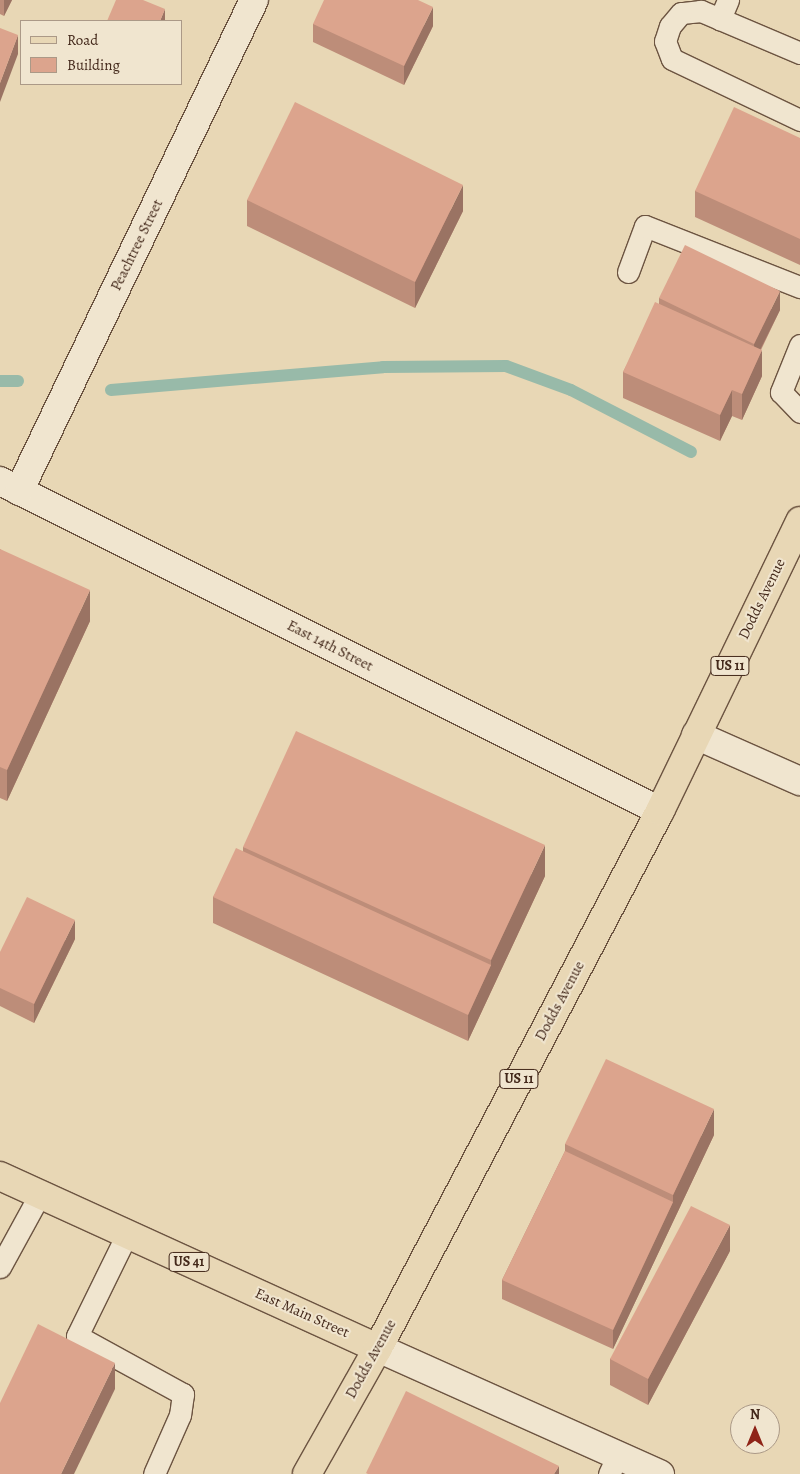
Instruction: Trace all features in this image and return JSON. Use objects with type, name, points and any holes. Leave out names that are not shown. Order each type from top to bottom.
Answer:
[{"type":"main road","name":"Dodds Avenue","points":[[307,1474],[378,1348],[660,811],[800,521]]},
{"type":"main road","name":"East Main Street","points":[[0,1176],[378,1348]]},
{"type":"street","name":"Peachtree Street","points":[[10,486],[254,0]]},
{"type":"street","name":"East 14th Street","points":[[10,486],[660,811]]},
{"type":"street","points":[[696,735],[800,781]]},
{"type":"street","name":"East Main Street","points":[[378,1348],[613,1465],[660,1474]]},
{"type":"lane","points":[[800,53],[724,9],[681,13],[670,26],[665,41],[672,59],[800,120]]},
{"type":"lane","points":[[628,272],[645,226],[800,288]]},
{"type":"lane","points":[[800,345],[780,392],[800,412]]},
{"type":"lane","points":[[0,1267],[40,1194]]},
{"type":"lane","points":[[127,1234],[77,1336],[183,1394],[180,1415],[154,1474]]},
{"type":"building","points":[[116,0],[143,0],[165,9],[160,20],[107,20]]},
{"type":"building","points":[[324,0],[418,0],[433,7],[404,66],[313,24]]},
{"type":"building","points":[[0,28],[18,35],[0,83]]},
{"type":"building","points":[[295,102],[463,185],[415,282],[247,200]]},
{"type":"building","points":[[734,107],[800,138],[800,239],[695,191]]},
{"type":"building","points":[[685,245],[780,291],[754,344],[659,298]]},
{"type":"building","points":[[655,302],[762,350],[742,394],[732,390],[720,415],[623,372]]},
{"type":"building","points":[[0,549],[90,590],[7,770],[0,767]]},
{"type":"building","points":[[296,731],[545,845],[491,960],[243,847]]},
{"type":"building","points":[[236,848],[491,965],[468,1015],[213,897]]},
{"type":"building","points":[[27,897],[75,920],[34,1004],[0,988],[0,952]]},
{"type":"building","points":[[606,1059],[714,1109],[673,1195],[565,1144]]},
{"type":"building","points":[[565,1151],[673,1202],[613,1330],[502,1280]]},
{"type":"building","points":[[691,1206],[730,1225],[648,1379],[610,1359]]},
{"type":"building","points":[[38,1324],[115,1363],[61,1474],[0,1474],[0,1403]]},
{"type":"building","points":[[406,1391],[559,1466],[554,1474],[368,1474],[366,1473]]},
{"type":"waterway","points":[[111,390],[383,367],[506,366],[571,390],[691,452]]},
{"type":"waterway","points":[[0,381],[18,381]]}]
